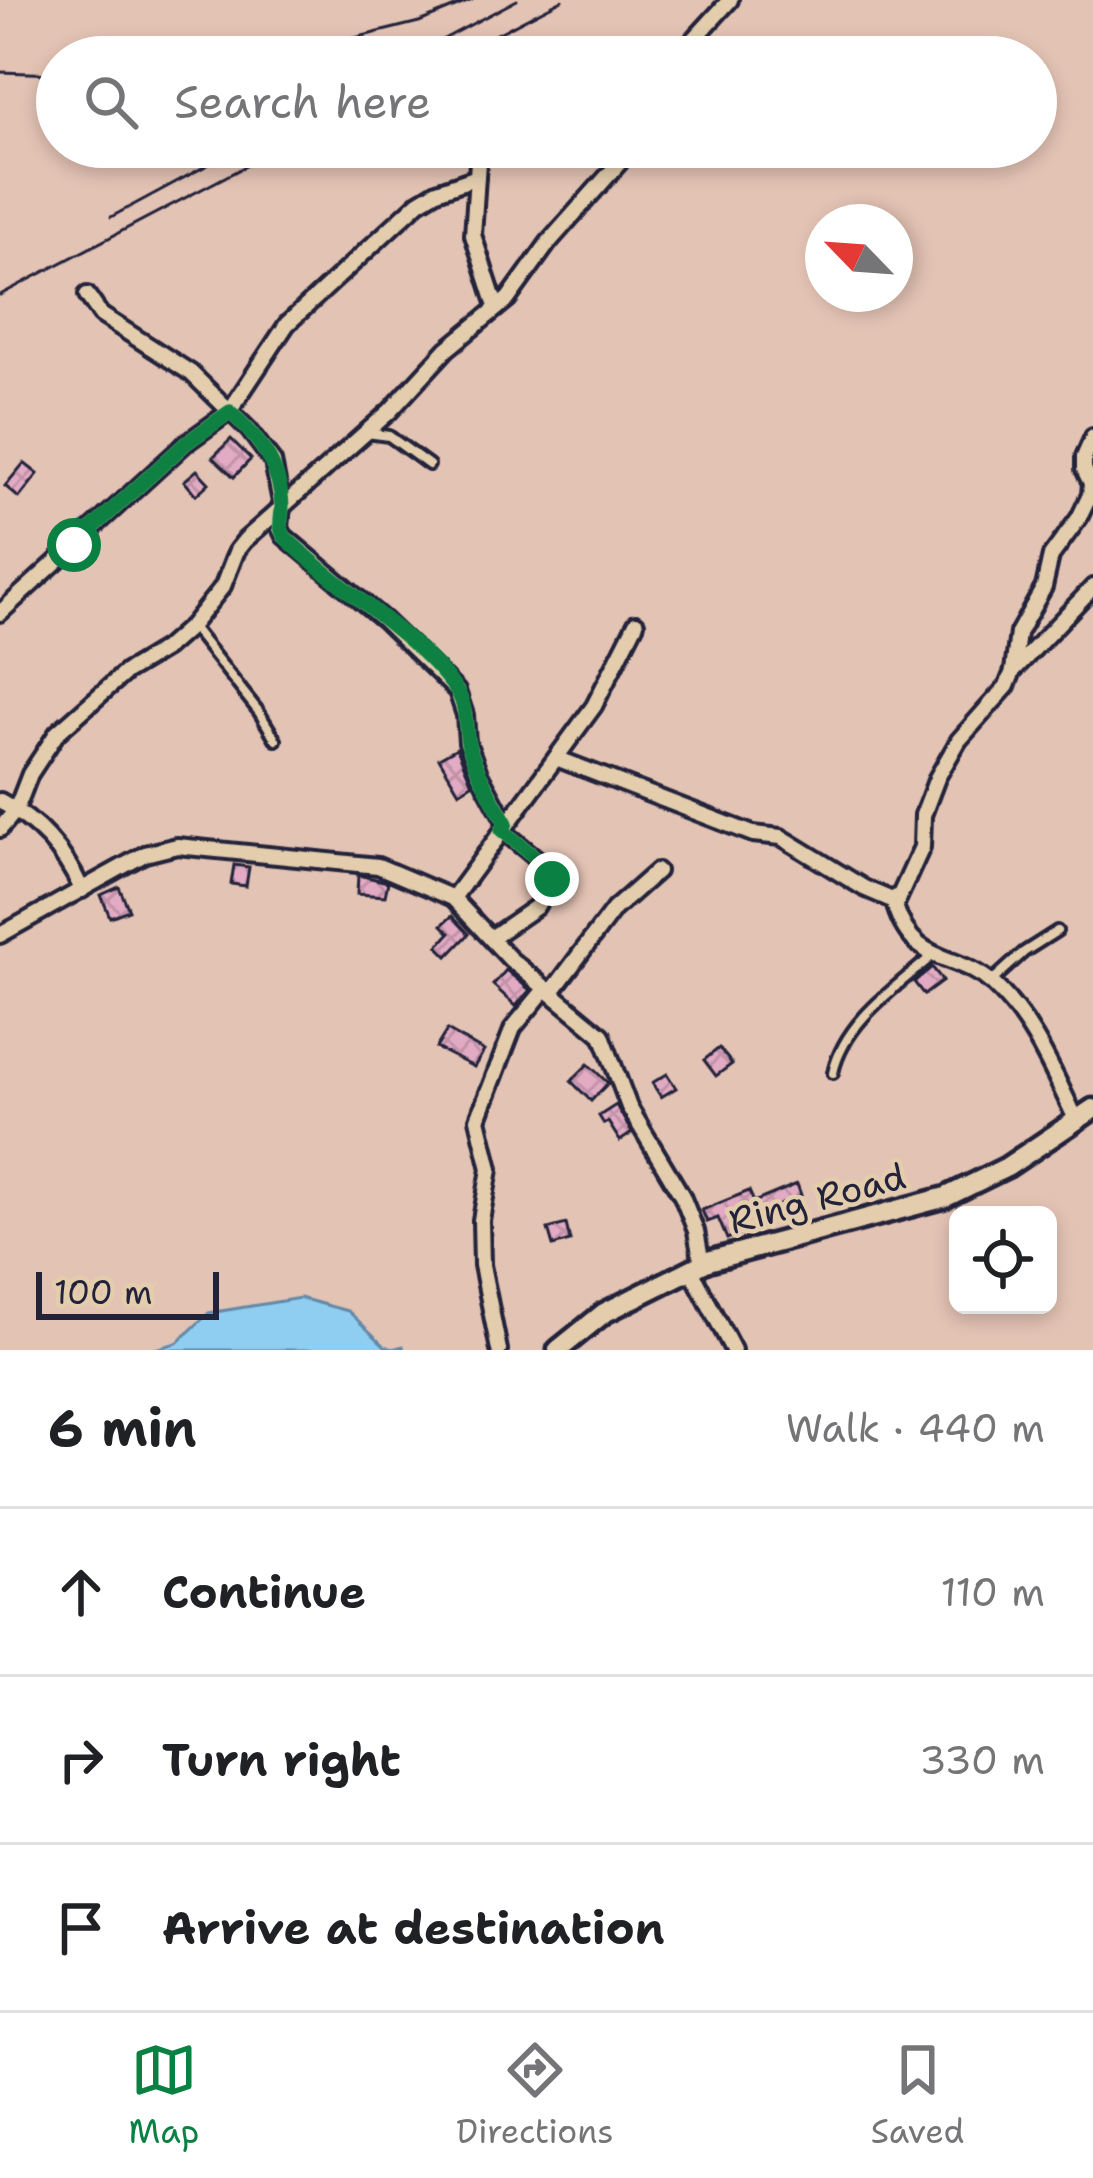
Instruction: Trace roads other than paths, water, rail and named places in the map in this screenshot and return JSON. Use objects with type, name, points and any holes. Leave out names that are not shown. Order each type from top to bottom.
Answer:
[{"type":"street","points":[[697,36],[730,0]]},
{"type":"street","points":[[478,168],[473,235],[496,306]]},
{"type":"street","points":[[0,829],[16,810],[30,774],[57,733],[126,672],[191,626],[223,586],[237,550],[365,433],[447,349],[521,285],[549,242],[615,168]]},
{"type":"street","points":[[0,614],[186,443],[230,412],[287,324],[419,202],[477,177]]},
{"type":"street","points":[[87,295],[101,315],[191,373],[249,430],[273,462],[282,507],[280,528],[290,542],[384,620],[457,691],[467,742],[504,826],[547,867],[552,879],[536,908],[491,938]]},
{"type":"street","points":[[1084,1114],[991,982],[915,944],[895,906],[922,847],[923,814],[937,778],[959,740],[1006,686],[1018,633],[1044,587],[1052,556],[1090,495],[1084,457],[1093,437]]},
{"type":"street","points":[[1013,670],[1093,587]]},
{"type":"street","points":[[453,898],[594,706],[636,623]]},
{"type":"street","points":[[556,758],[753,834],[781,837],[864,888],[892,900],[898,896]]},
{"type":"street","points":[[0,801],[62,850],[82,890]]},
{"type":"street","points":[[0,935],[145,854],[177,846],[378,866],[453,898],[608,1042],[629,1106],[689,1213],[697,1267],[734,1350]]},
{"type":"street","points":[[499,1350],[482,1265],[481,1220],[490,1168],[478,1119],[513,1028],[614,909],[657,871]]},
{"type":"street","name":"Ring Road","points":[[558,1350],[604,1313],[697,1267],[946,1197],[1007,1167],[1084,1114]]},
{"type":"lane","points":[[365,433],[389,436],[429,465]]},
{"type":"lane","points":[[191,626],[276,740]]},
{"type":"lane","points":[[991,982],[1057,931]]},
{"type":"lane","points":[[833,1073],[836,1056],[856,1026],[932,956]]},
{"type":"water","points":[[300,1298],[348,1311],[385,1346],[403,1346],[404,1350],[151,1350],[177,1343],[209,1313]]},
{"type":"railway","points":[[363,36],[419,22],[472,0]]},
{"type":"railway","points":[[449,36],[517,0]]},
{"type":"railway","points":[[493,36],[562,0]]},
{"type":"railway","points":[[0,72],[36,73]]},
{"type":"railway","points":[[111,217],[202,168]]},
{"type":"railway","points":[[0,295],[242,168]]}]
